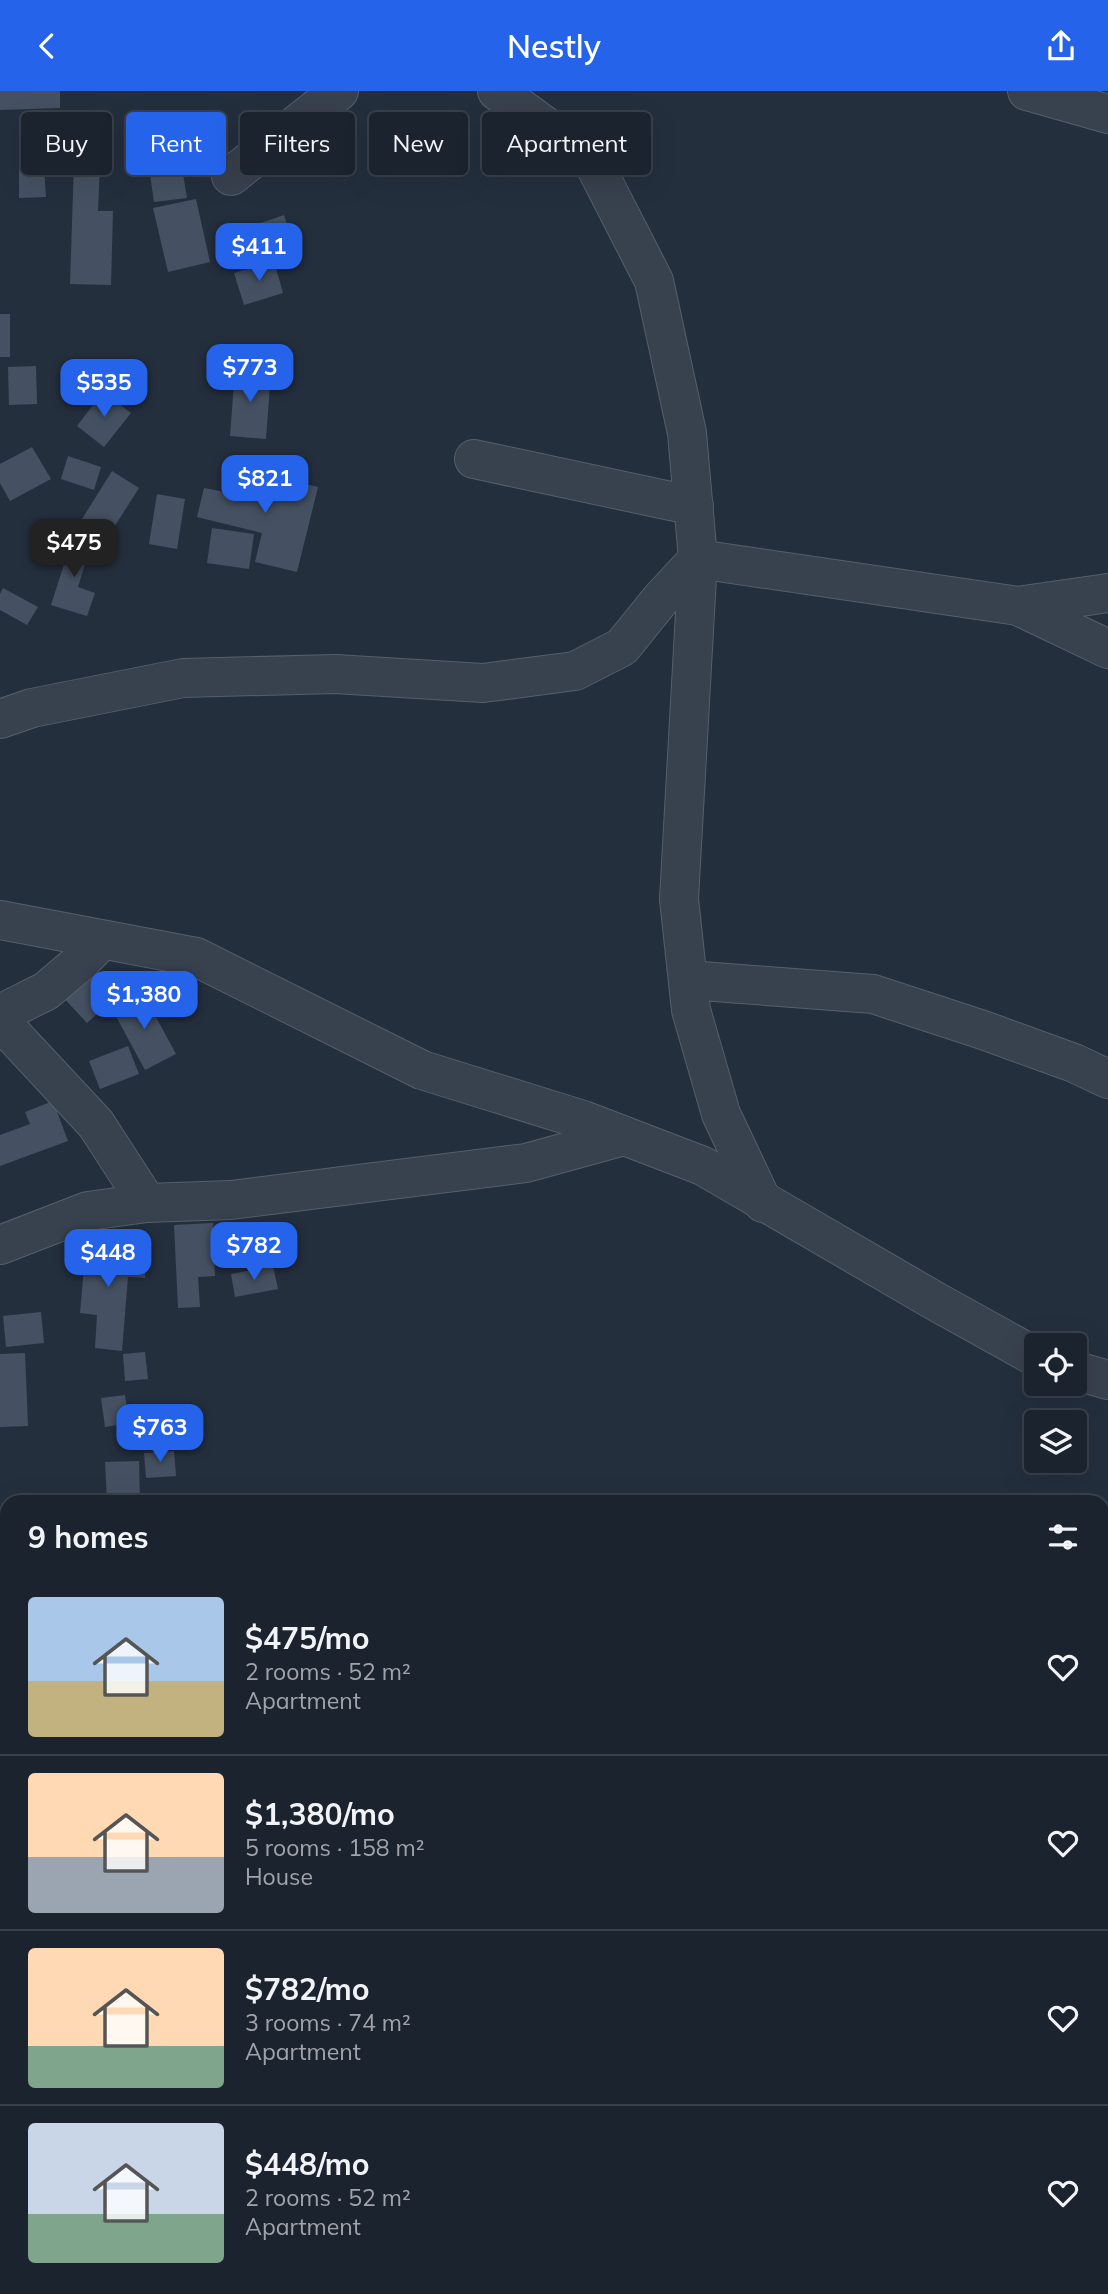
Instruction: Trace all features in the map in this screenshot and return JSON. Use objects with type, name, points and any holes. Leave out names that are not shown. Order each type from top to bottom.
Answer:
[{"type":"street","points":[[231,177],[339,91]]},
{"type":"street","points":[[497,91],[592,160],[654,281],[687,433],[698,559],[680,899],[691,1010],[720,1114],[763,1203]]},
{"type":"street","points":[[1027,91],[1108,114]]},
{"type":"street","points":[[474,459],[694,506]]},
{"type":"street","points":[[698,559],[1018,607],[1108,649]]},
{"type":"street","points":[[0,719],[32,708],[183,678],[335,674],[483,683],[575,671],[622,647],[698,559]]},
{"type":"street","points":[[1018,607],[1108,593]]},
{"type":"street","points":[[0,920],[195,957],[422,1070],[583,1120],[703,1166],[763,1203],[1024,1350]]},
{"type":"street","points":[[0,1014],[46,991],[102,940]]},
{"type":"street","points":[[688,980],[873,994],[983,1030],[1074,1063],[1108,1079]]},
{"type":"street","points":[[0,1021],[96,1124],[147,1203]]},
{"type":"street","points":[[0,1245],[88,1211],[147,1203],[232,1200],[526,1163],[624,1136]]},
{"type":"street","points":[[1087,1374],[1108,1380]]},
{"type":"building","points":[[0,91],[60,91],[60,108],[0,110]]},
{"type":"building","points":[[19,168],[21,175],[45,175],[46,197],[19,198]]},
{"type":"building","points":[[74,175],[100,175],[98,211],[113,211],[111,285],[70,284]]},
{"type":"building","points":[[150,175],[183,175],[187,198],[154,202]]},
{"type":"building","points":[[196,199],[210,262],[168,272],[153,208]]},
{"type":"building","points":[[284,215],[295,248],[235,268],[223,236]]},
{"type":"building","points":[[274,261],[283,293],[244,305],[234,273]]},
{"type":"building","points":[[0,314],[10,314],[10,357],[0,357]]},
{"type":"building","points":[[36,366],[37,404],[9,405],[8,367]]},
{"type":"building","points":[[235,369],[271,372],[266,439],[230,436]]},
{"type":"building","points":[[103,392],[131,413],[104,447],[77,426]]},
{"type":"building","points":[[32,447],[51,479],[10,501],[0,483],[0,464]]},
{"type":"building","points":[[68,456],[101,467],[94,490],[61,479]]},
{"type":"building","points":[[231,463],[255,468],[248,497],[266,502],[272,476],[318,487],[297,572],[255,562],[262,533],[197,517],[204,488],[225,492]]},
{"type":"building","points":[[112,471],[139,488],[104,543],[77,527]]},
{"type":"building","points":[[157,494],[185,499],[177,549],[149,544]]},
{"type":"building","points":[[212,528],[254,534],[249,569],[207,563]]},
{"type":"building","points":[[74,533],[93,539],[78,587],[95,593],[87,616],[51,605]]},
{"type":"building","points":[[3,588],[38,607],[27,625],[0,610],[0,594]]},
{"type":"building","points":[[87,971],[113,999],[87,1023],[61,995]]},
{"type":"building","points":[[143,993],[176,1054],[145,1070],[112,1009]]},
{"type":"building","points":[[128,1046],[139,1074],[100,1089],[89,1061]]},
{"type":"building","points":[[53,1101],[68,1141],[0,1166],[0,1135],[30,1124],[25,1112]]},
{"type":"building","points":[[213,1223],[215,1276],[198,1277],[200,1307],[178,1308],[174,1225]]},
{"type":"building","points":[[87,1233],[105,1234],[104,1250],[147,1254],[145,1278],[128,1277],[122,1351],[95,1348],[97,1315],[80,1313]]},
{"type":"building","points":[[273,1266],[278,1289],[235,1297],[231,1274]]},
{"type":"building","points":[[41,1312],[44,1343],[6,1347],[3,1316]]},
{"type":"building","points":[[145,1352],[148,1379],[125,1381],[123,1354]]},
{"type":"building","points":[[25,1353],[28,1426],[0,1427],[0,1354]]},
{"type":"building","points":[[125,1395],[129,1423],[105,1427],[101,1398]]},
{"type":"building","points":[[174,1451],[176,1476],[146,1478],[144,1453]]},
{"type":"building","points":[[139,1461],[140,1495],[107,1495],[105,1462]]}]
